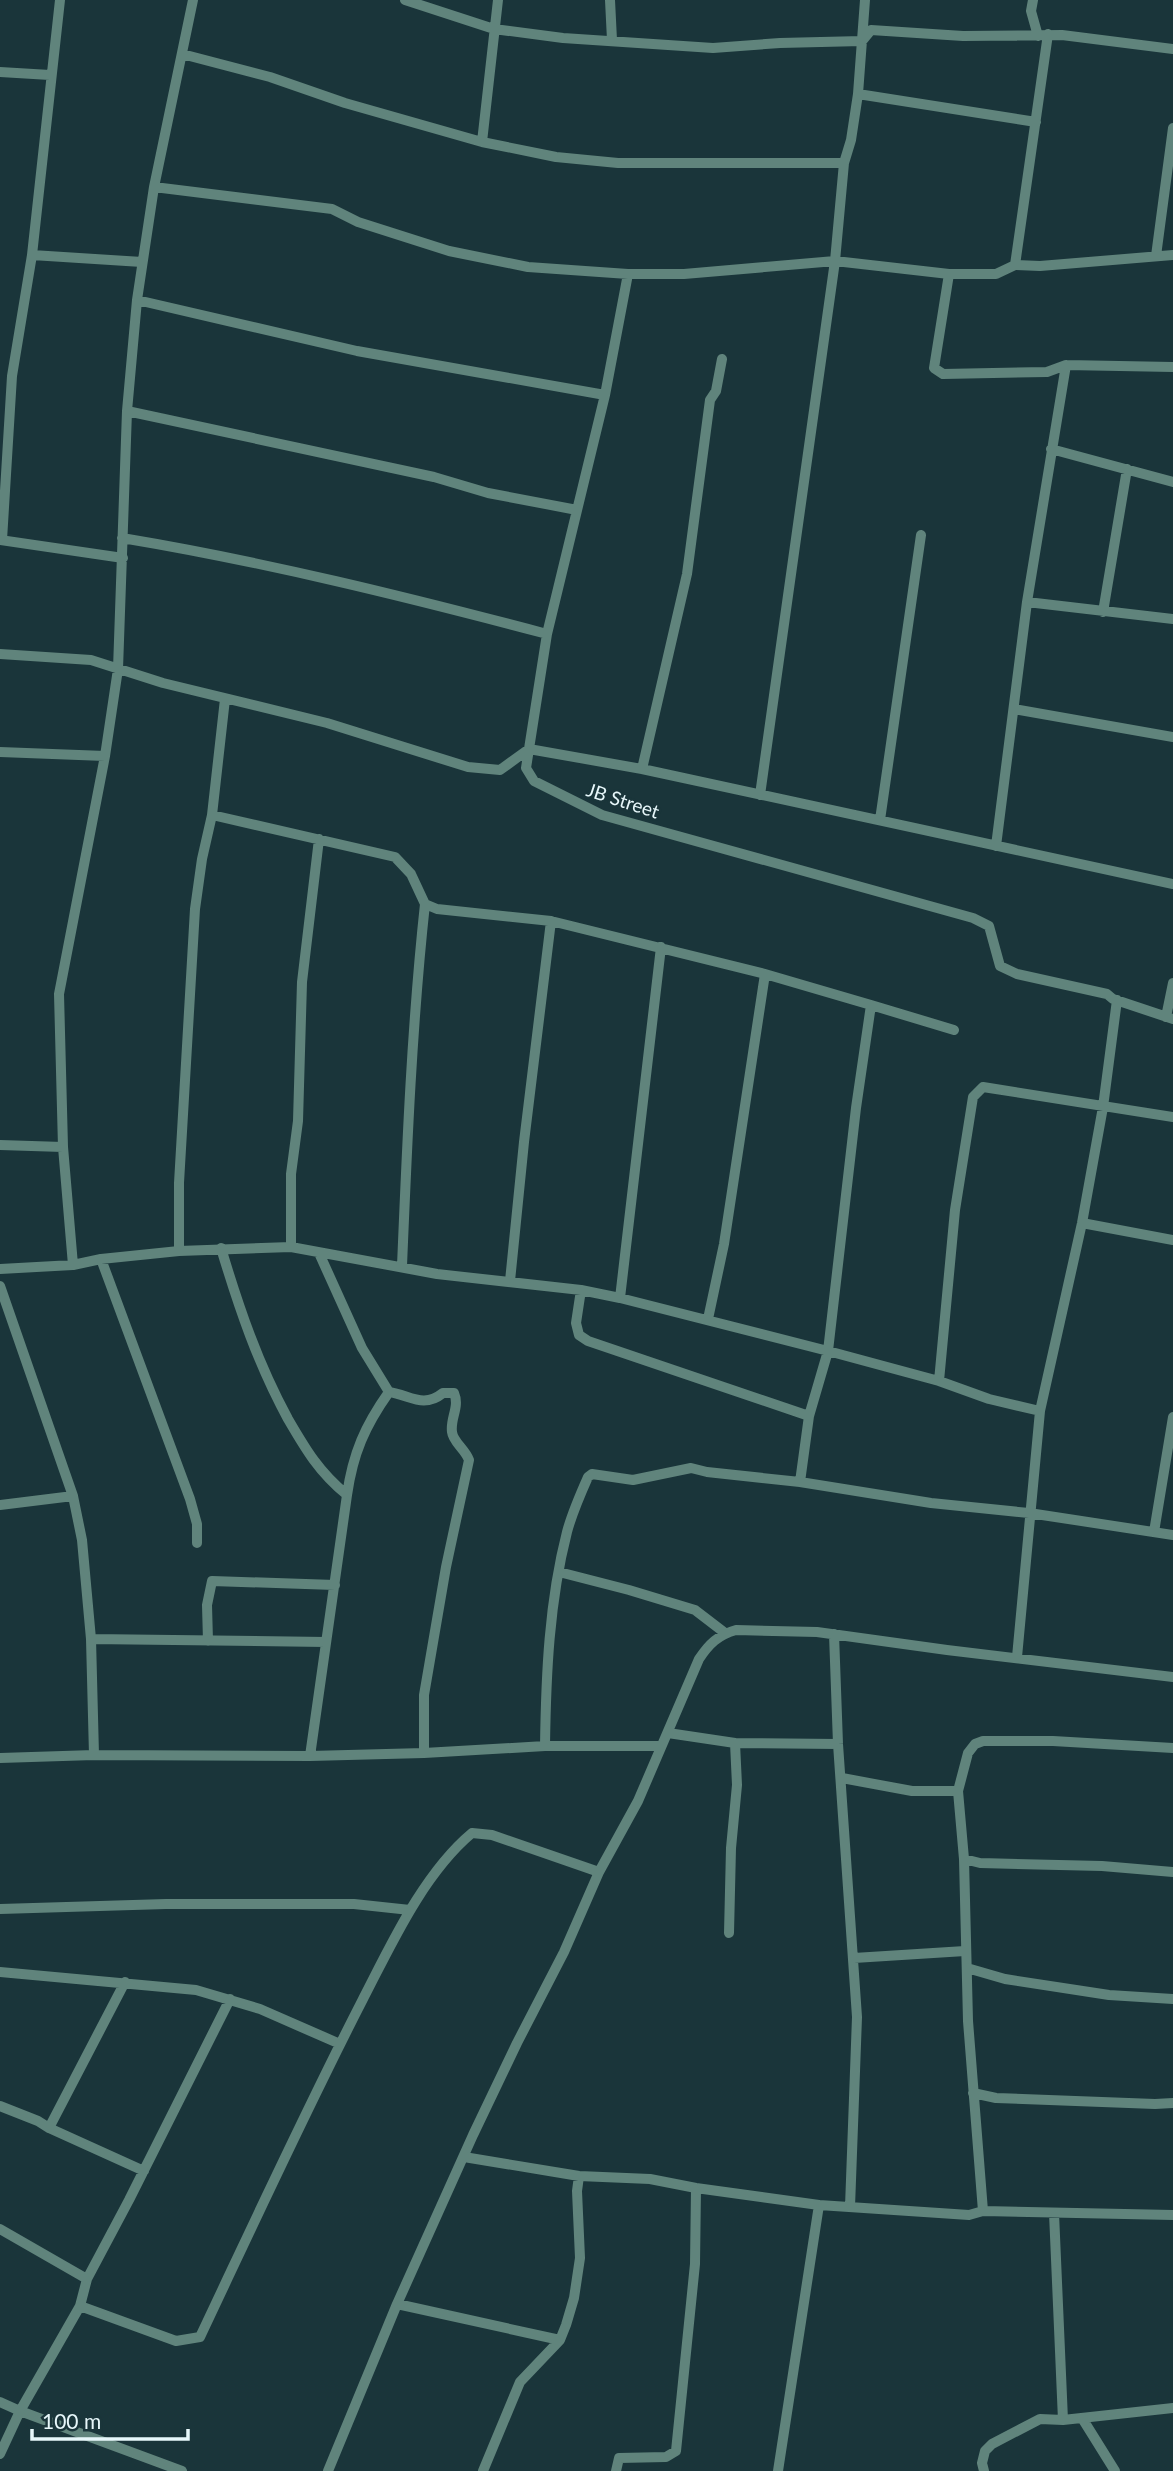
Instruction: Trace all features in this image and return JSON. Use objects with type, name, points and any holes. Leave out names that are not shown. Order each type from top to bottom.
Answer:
[{"type":"street","points":[[60,0],[32,255],[12,376],[1,540],[123,558]]},
{"type":"street","points":[[73,1265],[63,1147],[59,994],[105,756],[118,669],[127,411],[142,262],[154,187],[193,0]]},
{"type":"street","points":[[405,0],[494,29],[672,47],[713,48],[862,41],[871,30],[964,36],[1043,35],[1173,49]]},
{"type":"street","points":[[482,142],[498,0]]},
{"type":"street","points":[[610,0],[612,40]]},
{"type":"street","points":[[761,795],[835,261],[844,163],[859,94],[865,0]]},
{"type":"street","points":[[1015,265],[1036,122],[1043,35],[1031,10],[1033,0]]},
{"type":"street","points":[[183,54],[270,77],[345,103],[482,142],[556,157],[618,163],[844,163]]},
{"type":"street","points":[[0,72],[50,75]]},
{"type":"street","points":[[859,94],[1036,122]]},
{"type":"street","points":[[1156,256],[1173,128]]},
{"type":"street","points":[[154,187],[332,209],[358,222],[449,251],[528,267],[628,275],[684,274],[835,261],[949,274],[996,274],[1015,265],[1040,266],[1173,255]]},
{"type":"street","points":[[32,255],[142,262]]},
{"type":"street","points":[[949,274],[934,368],[943,374],[1047,372],[1066,365],[1173,367]]},
{"type":"street","name":"JB Street","points":[[628,275],[606,395],[547,634],[526,768],[534,781],[602,815],[973,918],[989,926],[1000,966],[1017,974],[1107,994],[1170,1018]]},
{"type":"street","points":[[137,300],[358,351],[606,395]]},
{"type":"street","points":[[642,769],[687,575],[710,400],[716,391],[722,359]]},
{"type":"street","points":[[996,846],[1027,602],[1066,365]]},
{"type":"street","points":[[127,411],[434,477],[488,493],[576,510]]},
{"type":"street","points":[[1051,449],[1173,482]]},
{"type":"street","points":[[1103,612],[1127,469]]},
{"type":"street","points":[[880,820],[921,535]]},
{"type":"street","points":[[122,538],[206,552],[320,577],[547,634]]},
{"type":"street","points":[[1027,602],[1173,619]]},
{"type":"street","points":[[0,654],[90,660],[225,699],[316,720],[468,767],[500,770],[529,750],[642,769],[1173,884]]},
{"type":"street","points":[[179,1251],[179,1183],[195,909],[202,859],[212,816],[225,699]]},
{"type":"street","points":[[1014,709],[1173,737]]},
{"type":"street","points":[[0,752],[105,756]]},
{"type":"street","points":[[212,816],[394,857],[411,874],[425,904],[408,1103],[402,1265]]},
{"type":"street","points":[[291,1247],[291,1174],[298,1121],[302,982],[319,839]]},
{"type":"street","points":[[425,904],[437,909],[551,921],[662,947],[765,974],[954,1030]]},
{"type":"street","points":[[510,1281],[551,921]]},
{"type":"street","points":[[620,1298],[662,947]]},
{"type":"street","points":[[708,1319],[724,1244],[765,974]]},
{"type":"street","points":[[1170,1018],[1173,983]]},
{"type":"street","points":[[1017,1657],[1040,1411],[1082,1223],[1117,1000]]},
{"type":"street","points":[[800,1482],[809,1416],[828,1351],[856,1108],[871,1005]]},
{"type":"street","points":[[939,1381],[955,1210],[973,1097],[983,1087],[1173,1118]]},
{"type":"street","points":[[0,1145],[63,1147]]},
{"type":"street","points":[[1082,1223],[1173,1240]]},
{"type":"street","points":[[0,1269],[73,1265],[102,1259],[179,1251],[291,1247],[437,1273],[581,1290],[620,1298],[828,1351],[939,1381],[989,1399],[1040,1411]]},
{"type":"street","points":[[220,1248],[249,1337],[266,1379],[309,1456],[327,1479],[347,1495]]},
{"type":"street","points":[[319,1253],[362,1348],[389,1392],[422,1402],[436,1399],[443,1393],[454,1394],[457,1401],[451,1432],[454,1440],[466,1451],[469,1460],[446,1567],[424,1696],[424,1753]]},
{"type":"street","points":[[102,1259],[190,1499],[197,1524],[197,1542]]},
{"type":"street","points":[[0,1286],[72,1496],[82,1540],[91,1639],[93,1755]]},
{"type":"street","points":[[581,1290],[576,1323],[579,1335],[588,1341],[809,1416]]},
{"type":"street","points":[[310,1756],[351,1469],[358,1444],[370,1418],[389,1392]]},
{"type":"street","points":[[1154,1532],[1173,1417]]},
{"type":"street","points":[[545,1746],[546,1666],[559,1572],[567,1531],[588,1477],[592,1474],[633,1480],[691,1468],[1173,1535]]},
{"type":"street","points":[[0,1505],[72,1496]]},
{"type":"street","points":[[559,1572],[695,1610],[725,1633]]},
{"type":"street","points":[[208,1641],[207,1605],[212,1581],[335,1585]]},
{"type":"street","points":[[328,2471],[397,2304],[464,2157],[517,2043],[565,1952],[599,1872],[638,1801],[699,1659],[710,1643],[725,1633],[750,1629],[835,1634],[1173,1676]]},
{"type":"street","points":[[835,1634],[838,1744],[857,2017],[850,2207]]},
{"type":"street","points":[[91,1639],[326,1642]]},
{"type":"street","points":[[668,1733],[735,1743],[838,1744]]},
{"type":"street","points":[[983,2211],[968,2021],[964,1859],[958,1791],[968,1753],[975,1744],[984,1741],[1053,1741],[1173,1748]]},
{"type":"street","points":[[729,1933],[737,1785],[735,1743]]},
{"type":"street","points":[[0,1758],[93,1755],[310,1756],[545,1746],[662,1746]]},
{"type":"street","points":[[842,1778],[912,1791],[958,1791]]},
{"type":"street","points":[[79,2306],[176,2341],[200,2337],[340,2044],[410,1910],[457,1846],[472,1833],[492,1835],[599,1872]]},
{"type":"street","points":[[964,1859],[980,1863],[1102,1866],[1173,1872]]},
{"type":"street","points":[[0,1909],[166,1904],[355,1904],[410,1910]]},
{"type":"street","points":[[854,1958],[965,1951]]},
{"type":"street","points":[[967,1968],[1005,1979],[1108,1995],[1173,1999]]},
{"type":"street","points":[[0,1972],[195,1990],[260,2009],[340,2044]]},
{"type":"street","points":[[49,2128],[125,1982]]},
{"type":"street","points":[[0,2454],[20,2411],[79,2306],[87,2279],[230,2000]]},
{"type":"street","points":[[973,2093],[1010,2098],[1173,2103]]},
{"type":"street","points":[[0,2106],[144,2171]]},
{"type":"street","points":[[464,2157],[579,2176],[650,2179],[819,2205],[970,2215],[983,2211],[1173,2215]]},
{"type":"street","points":[[483,2471],[520,2382],[560,2340],[574,2298],[580,2258],[576,2191],[579,2176]]},
{"type":"street","points":[[616,2471],[619,2458],[666,2457],[676,2451],[695,2264],[696,2188]]},
{"type":"street","points":[[778,2471],[819,2205]]},
{"type":"street","points":[[1054,2213],[1063,2420]]},
{"type":"street","points":[[0,2229],[87,2279]]},
{"type":"street","points":[[397,2304],[560,2340]]},
{"type":"street","points":[[0,2402],[164,2468],[183,2471]]},
{"type":"street","points":[[984,2471],[982,2462],[985,2451],[992,2444],[1040,2420],[1173,2409]]},
{"type":"street","points":[[1082,2418],[1115,2471]]}]
